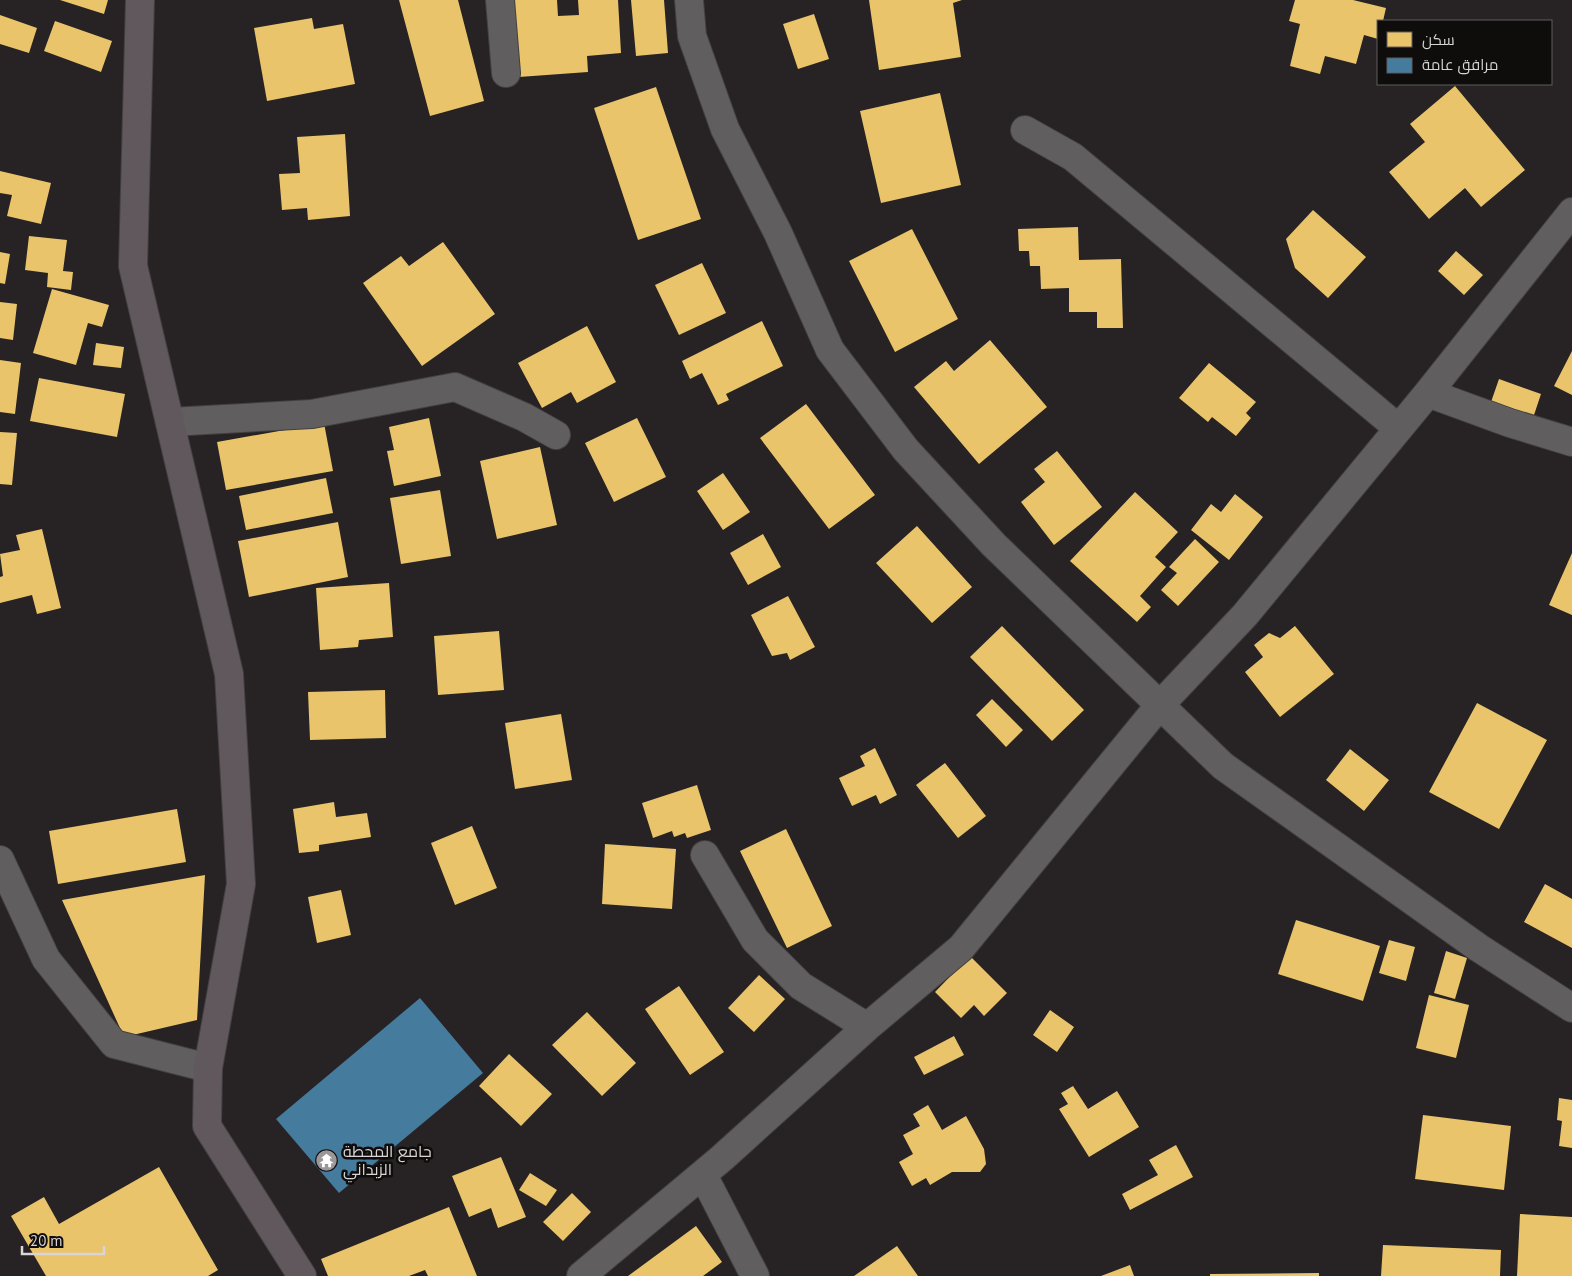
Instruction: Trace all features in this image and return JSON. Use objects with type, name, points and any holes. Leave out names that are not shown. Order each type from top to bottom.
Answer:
[{"type":"main road","points":[[140,0],[133,266],[229,674],[234,751],[241,884],[208,1068],[207,1126],[302,1276]]},
{"type":"street","points":[[500,0],[506,74]]},
{"type":"street","points":[[689,0],[692,36],[724,129],[778,233],[830,350],[906,450],[994,545],[1093,638],[1159,706],[1223,766],[1480,948],[1572,1008]]},
{"type":"street","points":[[1025,130],[1073,156],[1398,428]]},
{"type":"street","points":[[581,1276],[703,1175],[867,1027],[961,948],[1159,706],[1245,615],[1428,393],[1572,212]]},
{"type":"street","points":[[170,422],[312,414],[455,387],[524,417],[556,435]]},
{"type":"street","points":[[1428,393],[1510,423],[1572,442]]},
{"type":"street","points":[[705,855],[755,940],[801,986],[867,1027]]},
{"type":"street","points":[[0,860],[46,959],[114,1044],[208,1068]]},
{"type":"street","points":[[703,1175],[755,1276]]},
{"type":"building: سكن","points":[[60,0],[108,0],[104,14]]},
{"type":"building: سكن","points":[[399,0],[458,0],[484,101],[430,116]]},
{"type":"building: سكن","points":[[514,0],[557,0],[558,16],[579,15],[578,0],[618,0],[621,53],[587,56],[588,72],[519,77]]},
{"type":"building: سكن","points":[[631,0],[664,0],[668,53],[636,56]]},
{"type":"building: سكن","points":[[869,0],[962,0],[953,3],[961,57],[879,70]]},
{"type":"building: سكن","points":[[1295,0],[1353,0],[1386,8],[1383,20],[1377,20],[1377,39],[1364,35],[1356,64],[1325,56],[1320,74],[1290,66],[1300,24],[1289,21]]},
{"type":"building: سكن","points":[[814,14],[829,59],[798,69],[783,24]]},
{"type":"building: سكن","points":[[0,15],[37,28],[29,53],[0,44]]},
{"type":"building: سكن","points":[[312,18],[314,29],[343,24],[355,84],[267,101],[254,28]]},
{"type":"building: سكن","points":[[55,21],[112,41],[101,72],[44,51]]},
{"type":"building: سكن","points":[[1455,86],[1525,170],[1481,207],[1465,188],[1429,219],[1389,172],[1425,142],[1410,124]]},
{"type":"building: سكن","points":[[656,87],[701,219],[638,240],[594,108]]},
{"type":"building: سكن","points":[[940,93],[961,185],[881,203],[860,111]]},
{"type":"building: سكن","points":[[345,134],[350,216],[308,220],[307,208],[282,210],[279,174],[300,173],[297,137]]},
{"type":"building: سكن","points":[[0,171],[51,183],[41,224],[7,216],[12,195],[0,193]]},
{"type":"building: سكن","points":[[1313,210],[1366,257],[1328,298],[1295,268],[1286,239]]},
{"type":"building: سكن","points":[[1078,227],[1079,260],[1121,259],[1123,328],[1097,328],[1097,312],[1069,312],[1069,288],[1041,289],[1040,266],[1030,266],[1029,251],[1019,251],[1018,229]]},
{"type":"building: سكن","points":[[912,229],[958,319],[895,352],[849,261]]},
{"type":"building: سكن","points":[[29,236],[67,240],[63,271],[73,272],[71,290],[47,287],[48,273],[25,270]]},
{"type":"building: سكن","points":[[443,242],[495,314],[422,366],[363,283],[401,256],[409,266]]},
{"type":"building: سكن","points":[[1456,251],[1483,275],[1464,295],[1438,271]]},
{"type":"building: سكن","points":[[0,252],[10,254],[5,284],[0,283]]},
{"type":"building: سكن","points":[[702,263],[726,313],[679,335],[655,285]]},
{"type":"building: سكن","points":[[52,289],[109,305],[102,327],[88,323],[76,365],[33,353]]},
{"type":"building: سكن","points":[[0,302],[17,304],[13,340],[0,338]]},
{"type":"building: سكن","points":[[762,321],[783,366],[726,394],[729,400],[718,405],[702,373],[690,379],[682,361]]},
{"type":"building: سكن","points":[[587,326],[616,382],[577,403],[571,392],[542,408],[518,363]]},
{"type":"building: سكن","points":[[990,340],[1047,407],[979,464],[914,387],[946,361],[954,371]]},
{"type":"building: سكن","points":[[96,343],[124,347],[121,368],[93,365]]},
{"type":"building: سكن","points":[[1572,351],[1572,395],[1554,386]]},
{"type":"building: سكن","points":[[0,360],[21,363],[15,414],[0,412]]},
{"type":"building: سكن","points":[[1209,363],[1256,402],[1246,413],[1251,418],[1236,436],[1212,417],[1208,422],[1179,398]]},
{"type":"building: سكن","points":[[39,378],[125,394],[117,437],[30,421]]},
{"type":"building: سكن","points":[[1499,379],[1541,394],[1533,418],[1491,402]]},
{"type":"building: سكن","points":[[806,404],[875,495],[829,529],[760,438]]},
{"type":"building: سكن","points":[[429,418],[441,476],[394,486],[387,451],[394,450],[389,427]]},
{"type":"building: سكن","points":[[637,418],[666,477],[614,502],[585,443]]},
{"type":"building: سكن","points":[[324,423],[333,471],[226,490],[217,442]]},
{"type":"building: سكن","points":[[0,432],[17,433],[12,485],[0,484]]},
{"type":"building: سكن","points":[[540,447],[557,525],[497,539],[480,461]]},
{"type":"building: سكن","points":[[1057,451],[1102,507],[1054,545],[1021,502],[1045,482],[1034,469]]},
{"type":"building: سكن","points":[[723,473],[750,512],[723,530],[697,491]]},
{"type":"building: سكن","points":[[326,478],[333,513],[246,530],[239,496]]},
{"type":"building: سكن","points":[[440,490],[451,556],[401,564],[390,498]]},
{"type":"building: سكن","points":[[1135,492],[1178,532],[1155,557],[1166,567],[1140,596],[1151,607],[1137,622],[1070,561]]},
{"type":"building: سكن","points":[[1235,494],[1263,517],[1229,560],[1191,530],[1211,504],[1221,512]]},
{"type":"building: سكن","points":[[338,522],[348,577],[249,597],[238,541]]},
{"type":"building: سكن","points":[[917,526],[972,587],[932,623],[876,563]]},
{"type":"building: سكن","points":[[42,529],[61,608],[37,614],[32,595],[0,603],[0,577],[3,576],[0,554],[20,550],[16,535]]},
{"type":"building: سكن","points":[[763,534],[781,567],[748,585],[730,553]]},
{"type":"building: سكن","points":[[1195,539],[1219,562],[1178,606],[1161,590],[1177,573],[1169,567]]},
{"type":"building: سكن","points":[[1572,553],[1572,615],[1549,605]]},
{"type":"building: سكن","points":[[389,583],[393,637],[359,640],[358,647],[320,650],[316,588]]},
{"type":"building: سكن","points":[[788,596],[815,647],[790,660],[787,653],[772,656],[751,615]]},
{"type":"building: سكن","points":[[1002,626],[1084,710],[1052,741],[970,657]]},
{"type":"building: سكن","points":[[1295,626],[1334,674],[1280,717],[1245,672],[1263,657],[1254,645],[1269,633],[1280,638]]},
{"type":"building: سكن","points":[[499,631],[504,690],[438,695],[434,636]]},
{"type":"building: سكن","points":[[385,690],[386,738],[310,740],[308,692]]},
{"type":"building: سكن","points":[[992,699],[1023,730],[1006,747],[976,715]]},
{"type":"building: سكن","points":[[1477,703],[1547,740],[1499,829],[1429,792]]},
{"type":"building: سكن","points":[[561,714],[572,780],[515,789],[505,723]]},
{"type":"building: سكن","points":[[875,748],[897,795],[880,804],[876,795],[852,806],[839,778],[865,766],[860,756]]},
{"type":"building: سكن","points":[[1350,749],[1389,780],[1364,811],[1326,780]]},
{"type":"building: سكن","points":[[945,763],[986,816],[958,838],[916,785]]},
{"type":"building: سكن","points":[[697,785],[711,830],[687,838],[685,833],[674,837],[672,831],[653,838],[642,803]]},
{"type":"building: سكن","points":[[334,802],[336,817],[367,813],[371,837],[319,845],[319,851],[299,853],[293,809]]},
{"type":"building: سكن","points":[[177,809],[186,862],[58,884],[49,831]]},
{"type":"building: سكن","points":[[472,826],[497,888],[455,905],[431,843]]},
{"type":"building: سكن","points":[[786,829],[832,926],[787,948],[740,851]]},
{"type":"building: سكن","points":[[605,844],[676,849],[672,909],[602,904]]},
{"type":"building: سكن","points":[[205,875],[197,1020],[124,1037],[62,900]]},
{"type":"building: سكن","points":[[1545,884],[1572,899],[1572,948],[1524,922]]},
{"type":"building: سكن","points":[[341,890],[351,935],[317,943],[308,897]]},
{"type":"building: سكن","points":[[1296,920],[1380,946],[1363,1001],[1278,974]]},
{"type":"building: سكن","points":[[1389,940],[1415,947],[1406,981],[1379,973]]},
{"type":"building: سكن","points":[[1446,951],[1467,958],[1455,999],[1434,993]]},
{"type":"building: سكن","points":[[970,956],[1007,993],[984,1016],[974,1005],[961,1018],[935,992]]},
{"type":"building: سكن","points":[[759,975],[785,999],[754,1032],[728,1008]]},
{"type":"building: سكن","points":[[679,986],[724,1052],[690,1075],[645,1009]]},
{"type":"building: سكن","points":[[1429,995],[1469,1005],[1456,1058],[1416,1048]]},
{"type":"building: سكن","points":[[1050,1010],[1074,1027],[1057,1052],[1033,1035]]},
{"type":"building: سكن","points":[[587,1012],[636,1063],[602,1096],[552,1045]]},
{"type":"building: سكن","points":[[954,1036],[964,1055],[924,1075],[914,1057]]},
{"type":"building: سكن","points":[[509,1054],[552,1094],[521,1126],[479,1086]]},
{"type":"building: سكن","points":[[1073,1086],[1088,1109],[1117,1091],[1139,1127],[1089,1157],[1059,1109],[1068,1104],[1061,1093]]},
{"type":"building: سكن","points":[[1559,1098],[1572,1100],[1572,1148],[1559,1146],[1562,1121],[1557,1120]]},
{"type":"building: سكن","points":[[928,1105],[942,1130],[966,1116],[984,1149],[986,1164],[980,1172],[952,1172],[930,1185],[926,1178],[912,1186],[899,1162],[913,1154],[903,1135],[920,1126],[913,1114]]},
{"type":"building: سكن","points":[[1423,1115],[1511,1126],[1504,1190],[1415,1179]]},
{"type":"building: سكن","points":[[1176,1145],[1193,1177],[1130,1210],[1122,1194],[1158,1175],[1149,1160]]},
{"type":"building: سكن","points":[[501,1157],[526,1217],[498,1228],[491,1208],[469,1217],[452,1176]]},
{"type":"building: سكن","points":[[159,1167],[218,1270],[208,1276],[46,1276],[11,1216],[44,1197],[59,1224]]},
{"type":"building: سكن","points":[[530,1173],[557,1190],[546,1206],[519,1190]]},
{"type":"building: سكن","points":[[572,1193],[591,1212],[563,1241],[543,1222]]},
{"type":"building: سكن","points":[[449,1207],[477,1276],[428,1276],[425,1270],[409,1276],[328,1276],[321,1259]]},
{"type":"building: سكن","points":[[1520,1214],[1572,1217],[1572,1276],[1517,1276]]},
{"type":"building: سكن","points":[[696,1226],[722,1262],[703,1276],[628,1276]]},
{"type":"building: سكن","points":[[1383,1245],[1501,1250],[1500,1276],[1381,1276]]},
{"type":"building: سكن","points":[[897,1246],[918,1276],[854,1276]]},
{"type":"building: سكن","points":[[1130,1265],[1134,1276],[1101,1276]]},
{"type":"building: سكن","points":[[1319,1273],[1319,1276],[1210,1276],[1210,1274]]},
{"type":"building: مرافق عامة","points":[[420,998],[483,1073],[339,1193],[276,1119]]},
{"type":"place","name":"جامع المحطة الزبداني","points":[[327,1160]]}]
